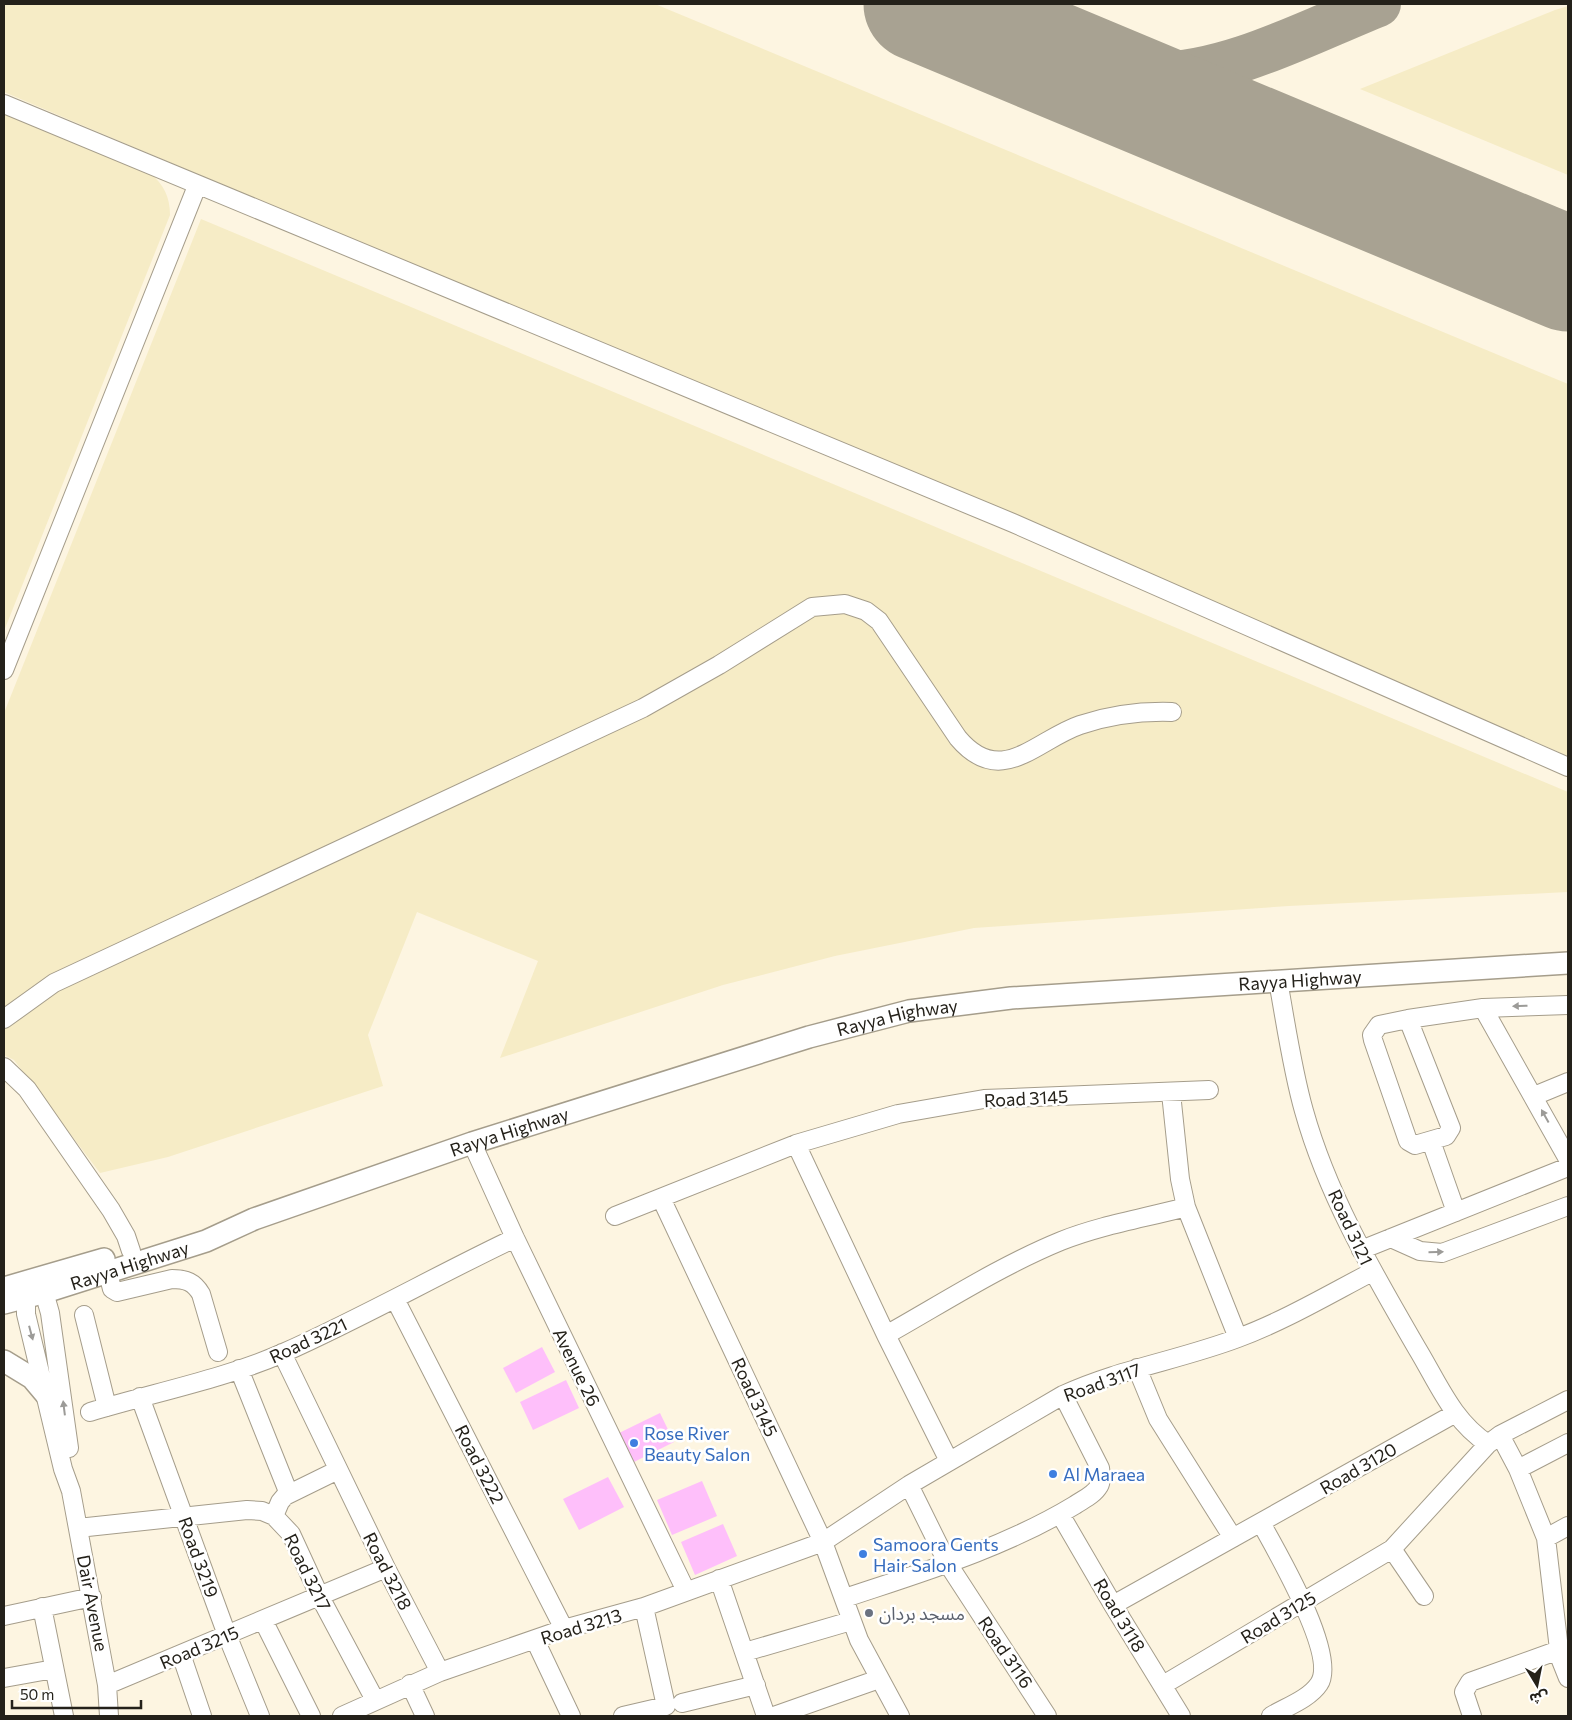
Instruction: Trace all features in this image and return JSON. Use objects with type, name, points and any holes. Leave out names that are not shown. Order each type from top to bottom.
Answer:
[{"type":"main road","name":"Rayya Highway","points":[[25,1290],[108,1273],[206,1241],[254,1219],[472,1143],[809,1037],[909,1011],[1011,998],[1568,963]]},
{"type":"main road","name":"Rayya Highway","points":[[4,1303],[53,1274],[223,1224],[254,1219]]},
{"type":"main road","points":[[4,1361],[32,1378],[48,1397]]},
{"type":"street","points":[[4,104],[197,186],[594,348],[790,432],[1013,524],[1568,766]]},
{"type":"street","points":[[4,670],[197,186]]},
{"type":"street","points":[[4,1019],[54,984],[643,708],[719,665],[812,607],[845,604],[866,611],[879,621],[958,738],[966,748],[989,760],[1014,760],[1026,755],[1057,735],[1101,718],[1140,712],[1172,712]]},
{"type":"street","name":"Road 3121","points":[[1278,981],[1291,1055],[1304,1111],[1322,1166],[1361,1250],[1454,1414],[1475,1436],[1494,1439]]},
{"type":"street","points":[[1408,1019],[1451,1124],[1448,1134],[1418,1145],[1410,1143],[1373,1040],[1372,1035],[1378,1025],[1408,1019],[1482,1008],[1568,1005]]},
{"type":"street","points":[[1482,1008],[1568,1158]]},
{"type":"street","points":[[4,1067],[27,1089],[111,1210],[126,1236],[130,1251]]},
{"type":"street","points":[[1534,1096],[1568,1082]]},
{"type":"street","name":"Road 3145","points":[[615,1216],[796,1144],[898,1114],[941,1105],[984,1100],[1209,1090]]},
{"type":"street","points":[[1171,1093],[1180,1179],[1186,1207],[1238,1338]]},
{"type":"street","points":[[1431,1141],[1456,1212]]},
{"type":"street","name":"Avenue 26","points":[[472,1143],[515,1238],[686,1591]]},
{"type":"street","points":[[796,1144],[886,1335],[949,1461]]},
{"type":"street","points":[[1361,1250],[1568,1167]]},
{"type":"street","name":"Road 3145","points":[[661,1198],[823,1542],[845,1598],[851,1621],[879,1679],[900,1716]]},
{"type":"street","points":[[1391,1238],[1420,1252],[1442,1253],[1568,1206]]},
{"type":"street","points":[[886,1335],[1009,1267],[1062,1241],[1090,1231],[1186,1207]]},
{"type":"street","name":"Road 3221","points":[[90,1412],[239,1369],[282,1354],[515,1238]]},
{"type":"street","name":"Road 3117","points":[[823,1542],[909,1484],[1063,1395],[1090,1383],[1137,1368],[1203,1351],[1238,1338],[1272,1324],[1372,1272]]},
{"type":"street","points":[[108,1273],[112,1289],[117,1292],[172,1279],[189,1281],[196,1286],[201,1294],[218,1352]]},
{"type":"street","name":"Dair Avenue","points":[[71,1491],[71,1460],[50,1313],[46,1299],[25,1290],[26,1314],[48,1397],[65,1474],[71,1491],[92,1597],[108,1685],[109,1716]]},
{"type":"street","name":"Road 3222","points":[[395,1299],[564,1629]]},
{"type":"street","points":[[84,1315],[107,1407]]},
{"type":"street","name":"Road 3218","points":[[282,1354],[386,1568],[440,1672]]},
{"type":"street","points":[[1137,1368],[1158,1419],[1233,1538]]},
{"type":"street","points":[[239,1369],[289,1494]]},
{"type":"street","points":[[845,1598],[974,1554],[1060,1514],[1092,1494],[1099,1487],[1102,1477],[1100,1468],[1063,1395]]},
{"type":"street","name":"Road 3219","points":[[140,1397],[186,1518],[227,1635],[260,1716]]},
{"type":"street","name":"Road 3125","points":[[1163,1685],[1392,1549],[1494,1439],[1566,1407]]},
{"type":"street","name":"Road 3120","points":[[1112,1605],[1454,1414]]},
{"type":"street","points":[[1494,1439],[1518,1468],[1546,1538],[1562,1655],[1568,1678]]},
{"type":"street","points":[[1518,1468],[1568,1443]]},
{"type":"street","points":[[274,1516],[280,1502],[289,1494],[338,1470]]},
{"type":"street","name":"Road 3116","points":[[909,1484],[948,1564],[1047,1716]]},
{"type":"street","name":"Road 3217","points":[[78,1528],[247,1510],[262,1511],[274,1516],[291,1534],[373,1707]]},
{"type":"street","name":"Road 3118","points":[[1060,1514],[1112,1605],[1181,1716]]},
{"type":"street","points":[[1261,1523],[1304,1602],[1323,1664],[1323,1674],[1313,1691],[1272,1716]]},
{"type":"street","points":[[1546,1538],[1568,1526]]},
{"type":"street","name":"Road 3213","points":[[342,1716],[373,1707],[410,1684],[440,1672],[564,1629],[644,1607],[823,1542]]},
{"type":"street","points":[[1392,1549],[1424,1596]]},
{"type":"street","name":"Road 3215","points":[[108,1685],[386,1568]]},
{"type":"street","points":[[719,1579],[766,1716]]},
{"type":"street","points":[[4,1616],[92,1597]]},
{"type":"street","points":[[42,1607],[64,1716]]},
{"type":"street","points":[[623,1716],[666,1706],[644,1607]]},
{"type":"street","points":[[263,1620],[310,1716]]},
{"type":"street","points":[[745,1652],[851,1621]]},
{"type":"street","points":[[535,1640],[571,1716]]},
{"type":"street","points":[[181,1654],[202,1716]]},
{"type":"street","points":[[1472,1716],[1464,1692],[1470,1682],[1562,1655]]},
{"type":"street","points":[[4,1678],[54,1669]]},
{"type":"street","points":[[774,1716],[879,1679]]},
{"type":"street","points":[[410,1684],[425,1716]]},
{"type":"street","points":[[682,1703],[756,1686]]},
{"type":"sand","points":[[4,4],[655,4],[1568,384],[1568,756],[4,92]]},
{"type":"sand","points":[[1568,6],[1568,175],[1360,89],[1555,10]]},
{"type":"sand","points":[[4,113],[150,173],[165,192],[169,203],[170,215],[4,631]]},
{"type":"sand","points":[[201,219],[1568,792],[1568,892],[1289,906],[974,928],[835,956],[723,985],[500,1058],[538,961],[417,912],[368,1035],[383,1086],[168,1157],[100,1173],[14,1060],[4,1055],[4,713]]},
{"type":"building","points":[[542,1347],[555,1372],[516,1393],[503,1368]]},
{"type":"building","points":[[566,1380],[579,1408],[533,1430],[520,1402]]},
{"type":"building","points":[[660,1413],[674,1442],[632,1463],[617,1434]]},
{"type":"building","points":[[608,1477],[624,1507],[579,1530],[563,1499]]},
{"type":"building","points":[[702,1481],[717,1516],[672,1535],[657,1500]]},
{"type":"building","points":[[723,1524],[737,1556],[695,1575],[681,1542]]},
{"type":"taxiway","points":[[1068,65],[1144,75],[1183,73],[1212,68],[1269,50],[1378,4]]},
{"type":"runway","points":[[921,4],[1568,274]]},
{"type":"place","name":"Rose River Beauty Salon","points":[[634,1443]]},
{"type":"place","name":"Al Maraea","points":[[1053,1474]]},
{"type":"place","name":"Samoora Gents Hair Salon","points":[[863,1554]]},
{"type":"place","name":"مسجد بردان","points":[[869,1613]]}]
